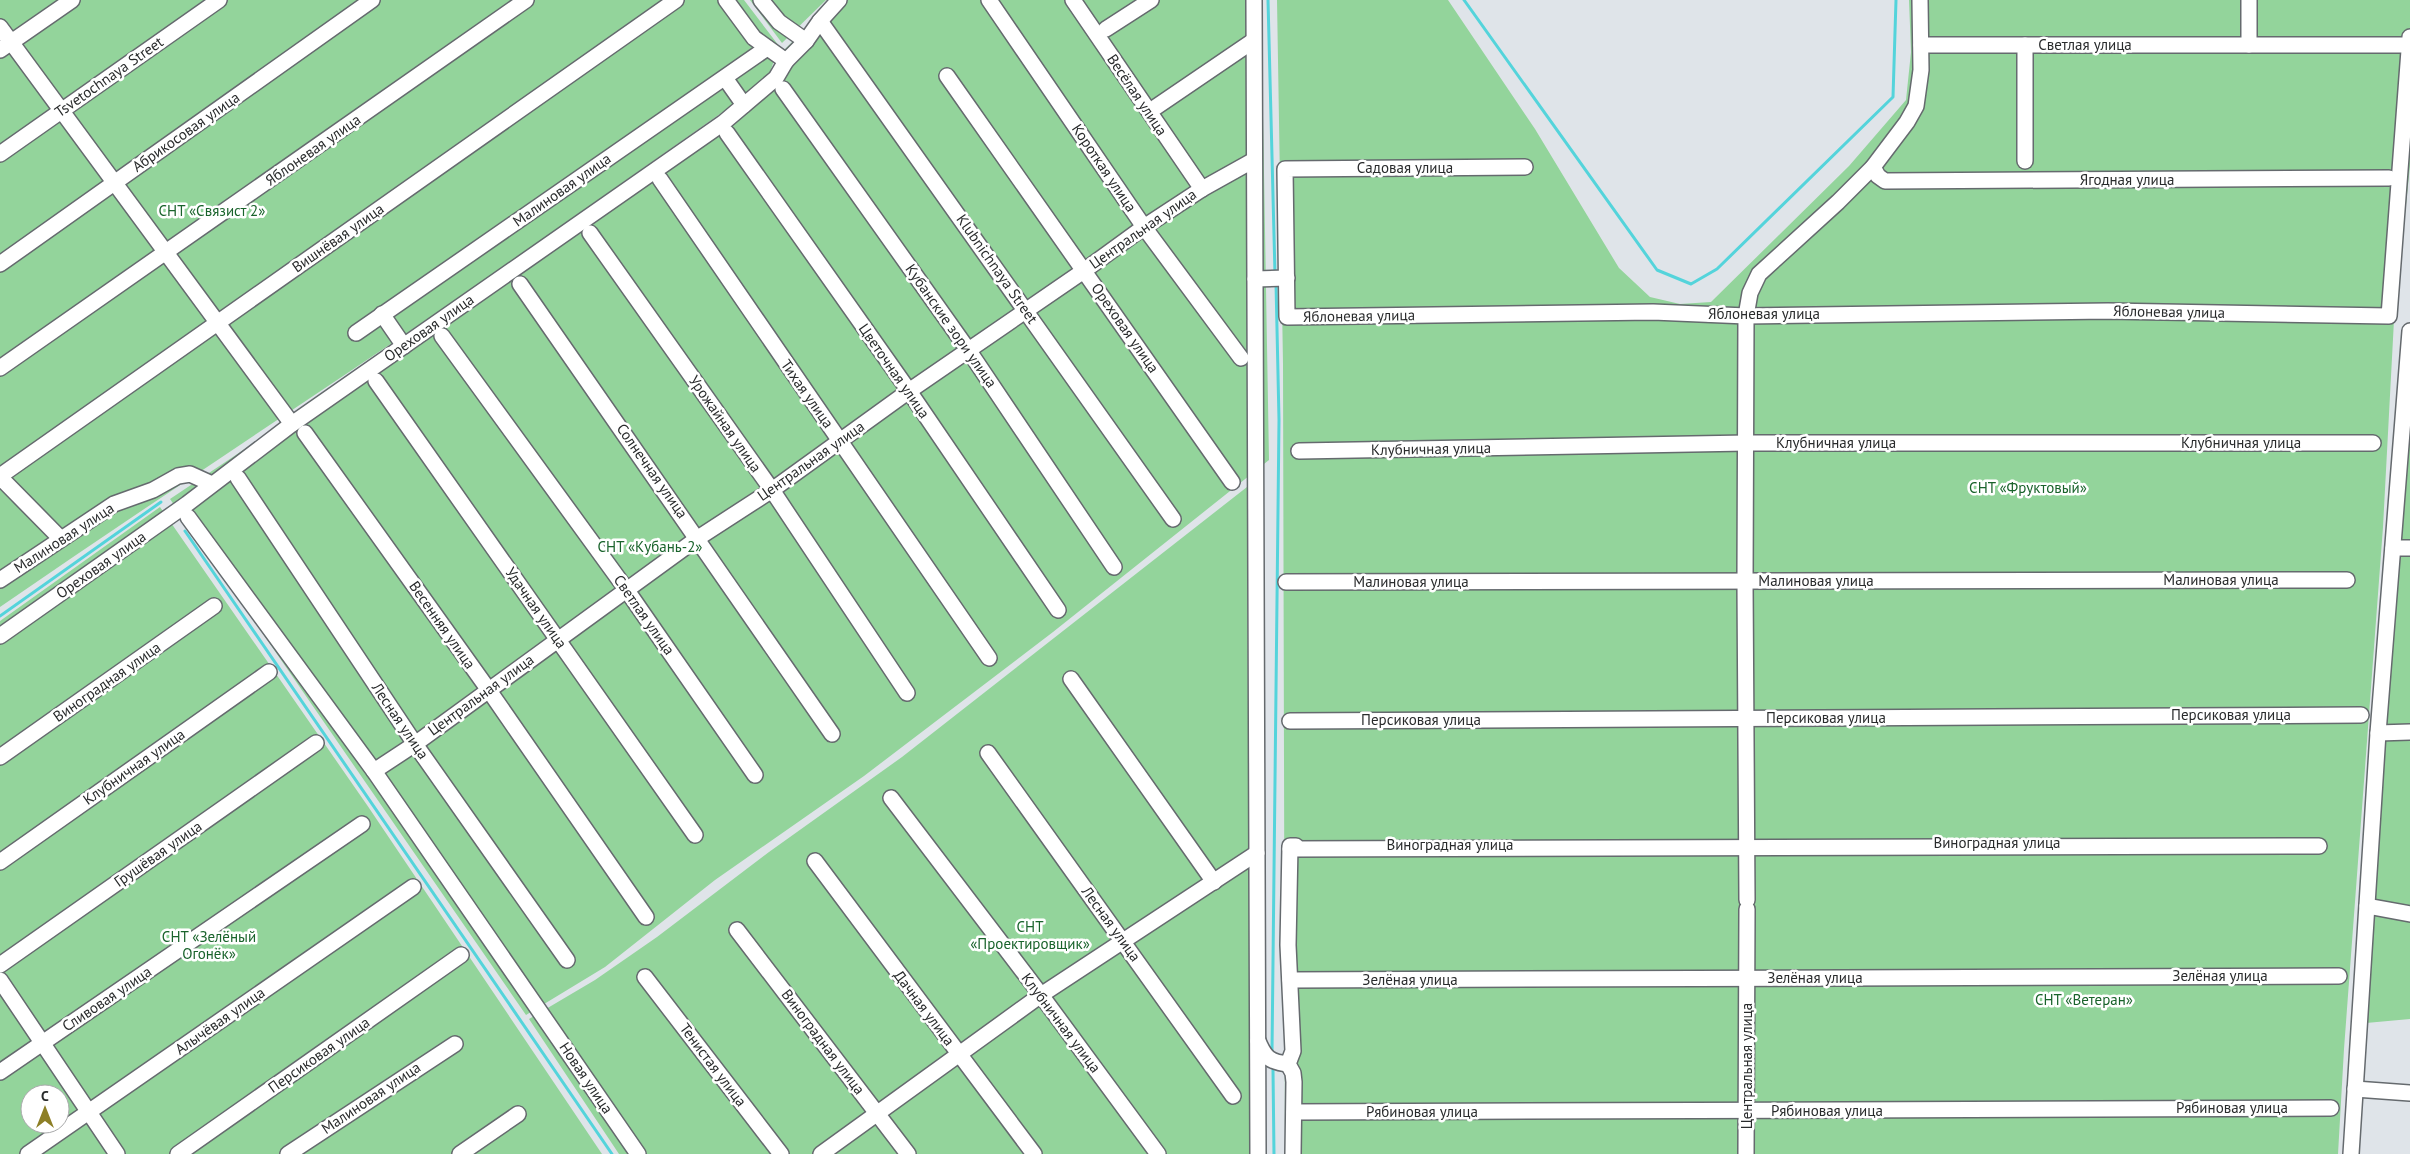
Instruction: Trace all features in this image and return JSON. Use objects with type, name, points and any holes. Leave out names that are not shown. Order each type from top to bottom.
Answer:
[{"type":"street","points":[[6,46],[72,0]]},
{"type":"street","name":"Tsvetochnaya Street","points":[[0,154],[219,0]]},
{"type":"street","name":"Абрикосовая улица","points":[[0,264],[372,0]]},
{"type":"street","name":"Яблоневая улица","points":[[0,368],[526,0]]},
{"type":"street","name":"Вишнёвая улица","points":[[0,476],[676,0]]},
{"type":"street","points":[[726,0],[754,38],[786,62]]},
{"type":"street","name":"Ореховая улица","points":[[0,636],[212,484],[292,424],[723,123],[776,78],[786,62],[806,41],[820,21],[839,0]]},
{"type":"street","name":"Короткая улица","points":[[989,0],[1144,227],[1240,358]]},
{"type":"street","name":"Весёлая улица","points":[[1073,0],[1202,188]]},
{"type":"street","points":[[1106,29],[1151,0]]},
{"type":"street","points":[[1254,0],[1258,1154]]},
{"type":"street","name":"Центральная улица","points":[[1746,1154],[1746,316],[1750,293],[1759,274],[1838,202],[1873,167],[1907,122],[1916,106],[1921,70],[1920,0]]},
{"type":"street","points":[[2249,0],[2249,45]]},
{"type":"street","points":[[770,3],[779,22],[806,41]]},
{"type":"street","name":"Klubnichnaya Street","points":[[820,21],[1173,519]]},
{"type":"street","points":[[0,27],[6,46],[61,111],[292,424]]},
{"type":"street","points":[[2406,146],[2410,37]]},
{"type":"street","points":[[1156,107],[1254,41]]},
{"type":"street","points":[[2025,45],[2025,161]]},
{"type":"street","name":"Светлая улица","points":[[1921,46],[2410,45]]},
{"type":"street","name":"Малиновая улица","points":[[356,333],[767,48]]},
{"type":"street","name":"Ореховая улица","points":[[947,76],[1232,482]]},
{"type":"street","points":[[725,78],[744,105]]},
{"type":"street","name":"Кубанские зори улица","points":[[783,89],[969,351],[1114,567]]},
{"type":"street","name":"Цветочная улица","points":[[727,133],[909,391],[1058,610]]},
{"type":"street","name":"Яблоневая улица","points":[[1285,169],[1279,278],[1288,317],[1654,312],[1746,316],[2108,311],[2389,316],[2406,146]]},
{"type":"street","name":"Центральная улица","points":[[374,771],[415,744],[488,689],[698,538],[772,490],[909,391],[969,351],[1144,227],[1202,188],[1254,160]]},
{"type":"street","name":"Садовая улица","points":[[1285,169],[1525,167]]},
{"type":"street","name":"Ягодная улица","points":[[1873,167],[1878,176],[1885,181],[2389,178]]},
{"type":"street","name":"Тихая улица","points":[[660,179],[989,658]]},
{"type":"street","name":"Урожайная улица","points":[[590,233],[772,490],[907,693]]},
{"type":"street","points":[[1255,279],[1279,278]]},
{"type":"street","name":"Солнечная улица","points":[[520,284],[698,538],[832,734]]},
{"type":"street","points":[[382,314],[404,346]]},
{"type":"street","points":[[2351,1154],[2378,733],[2392,548],[2409,365],[2410,331]]},
{"type":"street","name":"Светлая улица","points":[[442,336],[626,589],[755,775]]},
{"type":"street","name":"Удачная улица","points":[[376,381],[695,836]]},
{"type":"street","name":"Весенняя улица","points":[[306,433],[646,916]]},
{"type":"street","name":"Клубничная улица","points":[[1299,451],[1747,443],[2373,443]]},
{"type":"street","name":"Малиновая улица","points":[[0,580],[114,504],[152,490],[178,476],[190,474],[212,484]]},
{"type":"street","points":[[0,476],[61,539]]},
{"type":"street","name":"Лесная улица","points":[[238,478],[415,744],[567,960]]},
{"type":"street","name":"Новая улица","points":[[188,517],[374,771],[638,1154]]},
{"type":"street","points":[[2392,548],[2410,548]]},
{"type":"street","name":"Малиновая улица","points":[[1286,582],[2348,580]]},
{"type":"street","name":"Виноградная улица","points":[[0,757],[214,606]]},
{"type":"street","name":"Клубничная улица","points":[[0,862],[269,672]]},
{"type":"street","points":[[1071,679],[1214,882]]},
{"type":"street","name":"Персиковая улица","points":[[1290,721],[2361,714]]},
{"type":"street","points":[[2378,733],[2410,732]]},
{"type":"street","name":"Грушёвая улица","points":[[0,965],[316,743]]},
{"type":"street","name":"Лесная улица","points":[[988,753],[1125,942],[1233,1096]]},
{"type":"street","name":"Клубничная улица","points":[[891,798],[1041,995],[1158,1154]]},
{"type":"street","name":"Сливовая улица","points":[[0,1072],[362,824]]},
{"type":"street","name":"Виноградная улица","points":[[1675,843],[1745,845],[2319,844]]},
{"type":"street","name":"Виноградная улица","points":[[1290,848],[1610,844]]},
{"type":"street","points":[[1288,1064],[1293,1051],[1288,945],[1290,848],[1745,845]]},
{"type":"street","points":[[821,1154],[878,1115],[958,1054],[1041,995],[1125,942],[1257,853]]},
{"type":"street","name":"Дачная улица","points":[[816,861],[1034,1154]]},
{"type":"street","name":"Алычёвая улица","points":[[28,1154],[413,887]]},
{"type":"street","points":[[2367,906],[2410,914]]},
{"type":"street","name":"Виноградная улица","points":[[738,930],[908,1154]]},
{"type":"street","name":"Персиковая улица","points":[[178,1154],[460,955]]},
{"type":"street","name":"Зелёная улица","points":[[1290,980],[2339,976]]},
{"type":"street","name":"Тенистая улица","points":[[645,977],[781,1154]]},
{"type":"street","points":[[0,980],[118,1154]]},
{"type":"street","points":[[1257,1040],[1263,1053],[1274,1062],[1288,1064],[1294,1073],[1294,1154]]},
{"type":"street","name":"Малиновая улица","points":[[288,1154],[455,1044]]},
{"type":"street","points":[[2355,1089],[2410,1093]]},
{"type":"street","name":"Рябиновая улица","points":[[1294,1112],[2331,1108]]},
{"type":"street","points":[[460,1154],[518,1114]]},
{"type":"green space","name":"СНТ «Связист 2»","points":[[0,0],[744,0],[779,46],[767,81],[438,312],[0,607]]},
{"type":"green space","points":[[750,0],[826,0],[782,43]]},
{"type":"green space","name":"СНТ «Кубань-2»","points":[[835,0],[1261,0],[1269,460],[1053,632],[864,776],[715,880],[605,967],[526,1015],[170,499],[373,363],[774,80],[785,49]]},
{"type":"green space","name":"СНТ «Фруктовый»","points":[[1277,0],[1448,0],[1535,129],[1619,268],[1650,297],[1680,304],[1711,302],[1849,166],[1906,100],[1911,52],[1909,0],[2410,0],[2410,166],[2394,320],[2383,527],[2344,1049],[2338,1154],[1285,1154],[1283,364]]},
{"type":"green space","points":[[2410,382],[2410,1019],[2366,1023]]},
{"type":"green space","name":"СНТ «Проектировщик»","points":[[1247,487],[1250,1154],[619,1154],[529,1019],[595,980],[657,937],[769,852],[902,757]]},
{"type":"green space","name":"СНТ «Зелёный Огонёк»","points":[[160,507],[367,805],[602,1154],[0,1154],[0,621]]},
{"type":"waterway","points":[[1268,0],[1275,274]]},
{"type":"waterway","points":[[1464,0],[1657,270],[1691,284],[1717,269],[1893,97],[1896,0]]},
{"type":"waterway","points":[[1272,1052],[1279,420],[1276,283]]},
{"type":"waterway","points":[[0,616],[161,502]]},
{"type":"waterway","points":[[185,531],[612,1154]]},
{"type":"waterway","points":[[1273,1070],[1274,1154]]},
{"type":"park label","name":"СНТ «Ветеран»","points":[[2084,1000]]}]
